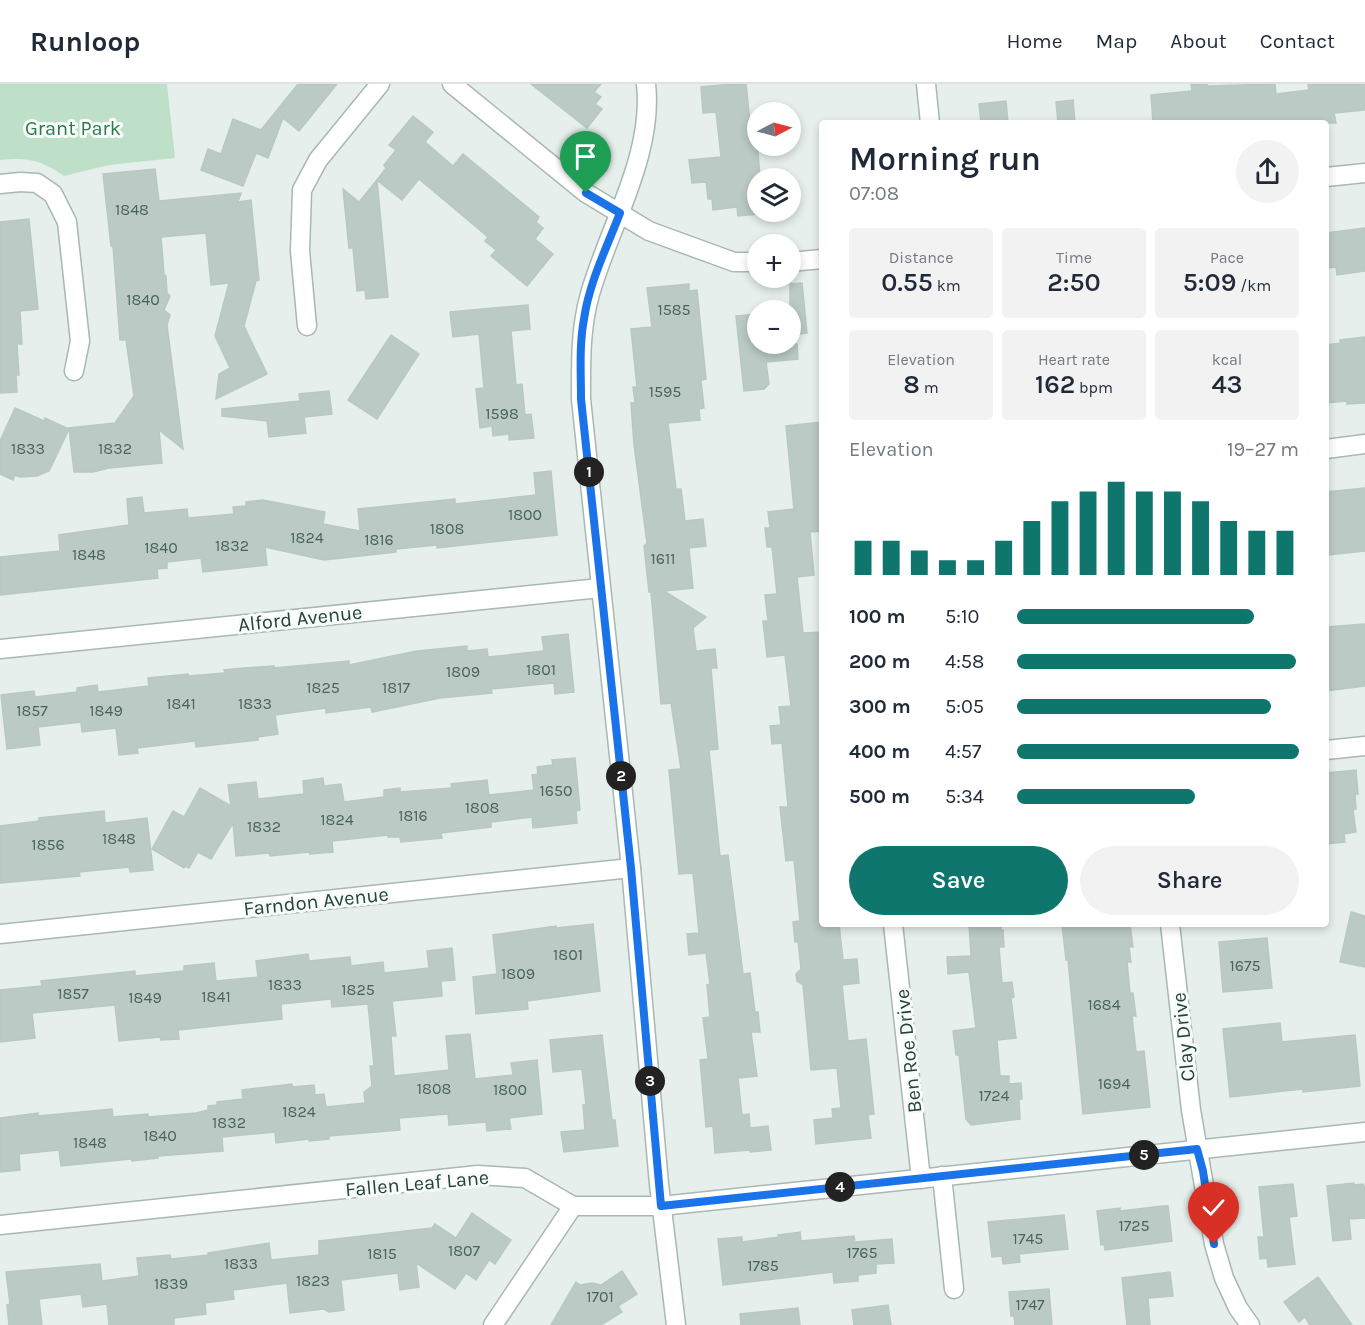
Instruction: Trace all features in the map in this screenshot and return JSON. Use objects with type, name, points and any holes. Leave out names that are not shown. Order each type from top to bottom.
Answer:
[{"type":"street","points":[[307,326],[300,251],[302,190],[318,160],[380,84]]},
{"type":"street","points":[[452,84],[586,193],[649,231],[734,262],[747,262]]},
{"type":"street","points":[[646,84],[644,140],[590,293],[584,318],[580,351],[581,399],[631,868],[661,1206],[676,1325]]},
{"type":"street","points":[[926,84],[930,120]]},
{"type":"street","points":[[1329,177],[1365,172]]},
{"type":"street","points":[[0,184],[37,183],[53,194],[67,222],[80,341],[74,371]]},
{"type":"street","points":[[801,261],[819,259]]},
{"type":"street","points":[[1329,449],[1365,444]]},
{"type":"street","name":"Alford Avenue","points":[[0,649],[600,588]]},
{"type":"street","points":[[1329,750],[1365,746]]},
{"type":"street","name":"Farndon Avenue","points":[[0,934],[631,868]]},
{"type":"street","name":"Ben Roe Drive","points":[[894,927],[921,1179]]},
{"type":"street","name":"Clay Drive","points":[[1170,927],[1197,1149],[1203,1171],[1214,1244],[1224,1278],[1238,1308],[1250,1325]]},
{"type":"street","name":"Fallen Leaf Lane","points":[[0,1226],[478,1175],[525,1179],[573,1206],[661,1206],[1365,1132]]},
{"type":"street","points":[[942,1176],[954,1289]]},
{"type":"street","points":[[493,1325],[573,1206]]},
{"type":"green space","name":"Grant Park","points":[[0,84],[167,84],[175,158],[109,165],[64,176],[34,161],[0,160]]},
{"type":"building","points":[[298,84],[337,84],[299,131],[283,118],[268,158],[256,153],[243,186],[201,170],[208,149],[221,154],[233,119],[261,130]]},
{"type":"building","points":[[531,84],[601,84],[594,92],[601,97],[595,104],[602,109],[587,128]]},
{"type":"building","points":[[746,84],[747,156],[758,156],[759,168],[747,168],[747,215],[738,216],[737,207],[713,210],[712,199],[708,199],[706,182],[692,183],[689,160],[721,157],[716,112],[703,113],[701,87]]},
{"type":"building","points":[[1191,84],[1207,84],[1207,86],[1275,84],[1276,94],[1309,90],[1308,84],[1365,84],[1365,110],[1334,113],[1336,123],[1329,123],[1329,120],[1153,120],[1151,95],[1192,91]]},
{"type":"building","points":[[1073,100],[1075,120],[1058,120],[1056,102]]},
{"type":"building","points":[[1006,101],[1008,120],[981,120],[979,104]]},
{"type":"building","points":[[413,116],[433,132],[425,142],[453,166],[463,154],[539,217],[536,222],[543,228],[535,239],[553,254],[527,286],[491,256],[496,250],[485,241],[488,237],[419,179],[402,200],[377,180],[386,168],[384,165],[396,150],[389,145]]},
{"type":"building","points":[[155,169],[159,201],[241,193],[238,202],[251,200],[259,280],[256,281],[244,326],[267,374],[216,399],[219,374],[230,368],[215,336],[229,283],[211,285],[206,233],[161,237],[164,274],[167,293],[170,296],[164,310],[170,315],[167,325],[183,449],[159,430],[162,463],[109,468],[93,472],[74,472],[69,428],[115,423],[134,396],[126,340],[120,340],[113,246],[111,246],[103,174]]},
{"type":"building","points":[[377,180],[388,297],[366,299],[365,290],[357,291],[353,248],[349,248],[343,189],[359,202]]},
{"type":"building","points":[[29,219],[38,309],[20,311],[22,344],[17,344],[19,375],[16,375],[17,392],[0,393],[0,222]]},
{"type":"building","points":[[1365,228],[1365,271],[1337,275],[1336,267],[1329,268],[1329,233]]},
{"type":"building","points":[[801,283],[807,333],[801,334],[801,300],[790,300],[790,288],[801,288]]},
{"type":"building","points":[[689,284],[689,291],[697,290],[706,379],[701,380],[704,408],[699,409],[700,420],[668,423],[676,489],[681,489],[685,521],[703,519],[706,546],[689,548],[693,588],[664,591],[706,617],[693,628],[696,651],[715,649],[717,668],[711,668],[718,749],[709,750],[720,856],[728,855],[743,974],[750,973],[760,1032],[751,1032],[757,1076],[738,1078],[742,1115],[749,1114],[750,1128],[768,1126],[771,1150],[750,1152],[750,1150],[715,1153],[713,1126],[706,1127],[700,1060],[708,1059],[703,1018],[710,1017],[707,985],[710,984],[706,953],[689,955],[687,934],[699,933],[693,873],[679,874],[669,770],[681,769],[671,703],[661,704],[651,592],[649,592],[644,546],[647,543],[631,403],[635,403],[633,387],[637,387],[631,329],[652,327],[647,288]]},
{"type":"building","points":[[528,305],[530,329],[511,331],[516,385],[522,384],[525,415],[531,414],[534,438],[509,440],[509,434],[493,436],[492,426],[480,428],[476,389],[484,388],[479,334],[453,337],[450,312]]},
{"type":"building","points":[[747,315],[747,354],[798,354],[798,359],[766,362],[769,384],[764,389],[744,391],[736,316]]},
{"type":"building","points":[[391,335],[419,354],[377,419],[348,400]]},
{"type":"building","points":[[1365,337],[1365,403],[1347,404],[1347,401],[1329,403],[1329,345],[1341,343],[1340,340]]},
{"type":"building","points":[[329,391],[332,414],[304,417],[306,433],[269,437],[267,421],[222,416],[222,409],[300,401],[299,394]]},
{"type":"building","points":[[15,408],[69,429],[49,471],[37,476],[15,475],[13,480],[0,474],[0,441]]},
{"type":"building","points":[[819,422],[819,531],[810,532],[814,575],[797,577],[803,633],[819,632],[819,927],[839,927],[843,960],[857,959],[859,983],[842,985],[848,1041],[866,1039],[874,1114],[868,1115],[871,1138],[816,1144],[814,1120],[833,1118],[832,1109],[841,1108],[837,1068],[811,1070],[803,985],[797,981],[796,974],[801,969],[793,922],[800,921],[794,860],[786,861],[780,807],[788,807],[782,743],[772,744],[770,726],[781,725],[779,707],[791,706],[785,655],[767,657],[763,621],[768,621],[765,595],[777,594],[772,547],[767,547],[765,528],[770,528],[768,512],[794,509],[786,426]]},
{"type":"building","points":[[551,471],[557,535],[437,548],[437,545],[396,549],[396,552],[324,560],[265,547],[267,565],[203,572],[201,558],[167,562],[167,568],[157,569],[158,578],[0,595],[0,557],[60,551],[59,535],[129,525],[127,499],[142,497],[144,513],[187,509],[188,518],[234,514],[233,507],[246,506],[246,502],[263,500],[325,512],[323,524],[360,531],[358,509],[455,499],[455,504],[536,495],[534,473]]},
{"type":"building","points":[[1365,488],[1365,551],[1329,555],[1329,492]]},
{"type":"building","points":[[1365,624],[1365,686],[1329,691],[1329,627]]},
{"type":"building","points":[[568,634],[574,692],[555,694],[554,683],[491,689],[492,693],[440,698],[372,712],[371,707],[326,713],[326,708],[275,715],[278,734],[258,737],[258,740],[196,747],[195,741],[137,748],[138,753],[119,755],[116,728],[82,732],[81,722],[38,727],[40,745],[7,749],[1,695],[34,691],[35,697],[77,692],[77,688],[97,685],[98,692],[149,686],[148,678],[225,673],[224,670],[244,668],[274,666],[274,668],[349,661],[349,665],[417,651],[467,646],[467,651],[487,649],[488,657],[544,651],[542,637]]},
{"type":"building","points":[[575,758],[580,810],[576,811],[577,823],[533,828],[532,817],[491,822],[491,827],[441,833],[442,838],[401,842],[400,837],[388,837],[388,835],[332,841],[333,852],[236,856],[233,823],[211,859],[198,852],[189,868],[185,866],[184,868],[152,849],[173,811],[184,817],[200,788],[231,806],[228,785],[256,782],[258,799],[304,794],[303,781],[323,778],[324,786],[341,784],[344,802],[384,797],[384,790],[400,788],[400,792],[452,788],[451,784],[487,780],[489,795],[534,790],[532,775],[538,774],[537,767],[553,765],[552,760]]},
{"type":"building","points":[[1356,770],[1358,794],[1355,794],[1356,809],[1353,810],[1356,832],[1344,834],[1345,842],[1329,844],[1329,773]]},
{"type":"building","points":[[104,811],[105,823],[147,818],[153,870],[130,872],[129,867],[79,872],[80,876],[0,883],[0,826],[39,821],[39,818]]},
{"type":"building","points":[[1351,912],[1365,916],[1365,967],[1340,962]]},
{"type":"building","points":[[593,924],[600,991],[527,1001],[528,1009],[476,1014],[473,977],[497,974],[493,935],[556,926],[556,928]]},
{"type":"building","points":[[969,927],[1001,927],[1004,947],[999,947],[1002,983],[1012,982],[1014,997],[1011,998],[1016,1038],[997,1040],[1000,1076],[1009,1076],[1009,1084],[1021,1083],[1020,1119],[971,1125],[966,1119],[959,1055],[956,1055],[953,1031],[976,1028],[969,972],[948,974],[947,957],[971,956]]},
{"type":"building","points":[[1062,927],[1130,927],[1133,947],[1129,947],[1131,962],[1127,962],[1130,993],[1133,993],[1136,1016],[1132,1016],[1136,1052],[1144,1051],[1150,1107],[1083,1114],[1068,960],[1066,960]]},
{"type":"building","points":[[1267,938],[1272,988],[1223,992],[1219,942]]},
{"type":"building","points":[[452,948],[455,980],[441,981],[442,996],[392,1001],[396,1036],[391,1036],[394,1076],[449,1070],[446,1036],[470,1034],[475,1079],[513,1075],[511,1063],[537,1060],[542,1114],[509,1118],[511,1129],[487,1131],[486,1122],[449,1125],[448,1114],[399,1118],[400,1130],[329,1136],[329,1139],[276,1143],[275,1132],[222,1137],[223,1151],[158,1156],[158,1158],[132,1161],[131,1159],[61,1166],[59,1150],[19,1154],[20,1170],[0,1172],[0,1118],[38,1113],[38,1116],[112,1109],[113,1117],[196,1113],[208,1110],[208,1106],[217,1105],[217,1102],[243,1099],[242,1090],[292,1084],[292,1087],[314,1085],[315,1095],[324,1094],[326,1107],[365,1103],[364,1092],[372,1086],[370,1066],[374,1066],[368,1004],[332,1007],[331,999],[281,1004],[282,1019],[178,1030],[179,1039],[161,1040],[160,1037],[119,1041],[115,1005],[32,1013],[35,1038],[0,1042],[0,990],[42,986],[41,981],[135,971],[135,976],[184,971],[184,966],[214,963],[216,981],[258,977],[256,961],[308,954],[309,961],[350,957],[351,966],[383,962],[384,973],[429,968],[427,951]]},
{"type":"building","points":[[1280,1023],[1282,1042],[1355,1035],[1360,1086],[1303,1092],[1303,1089],[1230,1097],[1223,1029]]},
{"type":"building","points":[[602,1035],[612,1120],[615,1120],[618,1146],[564,1152],[561,1132],[585,1130],[583,1105],[586,1105],[582,1069],[553,1072],[550,1040]]},
{"type":"building","points":[[1354,1183],[1354,1185],[1363,1184],[1365,1188],[1365,1218],[1349,1219],[1351,1239],[1333,1241],[1327,1186]]},
{"type":"building","points":[[1293,1184],[1297,1216],[1289,1217],[1295,1264],[1268,1267],[1267,1258],[1260,1259],[1258,1237],[1264,1237],[1259,1187]]},
{"type":"building","points":[[1168,1206],[1172,1241],[1105,1250],[1104,1244],[1101,1245],[1097,1211]]},
{"type":"building","points":[[472,1213],[511,1240],[495,1264],[489,1260],[476,1280],[466,1273],[455,1289],[416,1263],[419,1287],[400,1290],[398,1273],[341,1280],[344,1310],[329,1312],[324,1309],[290,1313],[287,1283],[233,1290],[234,1299],[205,1303],[206,1314],[174,1318],[174,1325],[109,1325],[107,1304],[83,1307],[81,1294],[39,1299],[42,1325],[9,1325],[7,1305],[10,1304],[6,1272],[100,1264],[102,1281],[139,1276],[137,1258],[170,1255],[171,1259],[209,1255],[208,1253],[269,1243],[271,1260],[319,1255],[319,1241],[432,1228],[435,1224],[456,1238]]},
{"type":"building","points":[[1064,1215],[1068,1249],[1019,1254],[1020,1262],[1003,1264],[1002,1256],[992,1257],[988,1222]]},
{"type":"building","points":[[800,1232],[801,1241],[854,1236],[855,1242],[892,1239],[894,1263],[876,1264],[876,1273],[858,1275],[858,1281],[834,1283],[833,1272],[723,1285],[718,1239],[742,1237],[742,1242]]},
{"type":"building","points":[[622,1271],[637,1294],[618,1306],[622,1312],[601,1325],[551,1325],[576,1282],[580,1285],[592,1283],[601,1285]]},
{"type":"building","points":[[1170,1272],[1173,1296],[1148,1298],[1150,1325],[1127,1325],[1122,1278]]},
{"type":"building","points":[[1318,1277],[1352,1325],[1310,1325],[1305,1317],[1299,1322],[1284,1302]]},
{"type":"building","points":[[1049,1289],[1052,1325],[1015,1325],[1014,1316],[1011,1316],[1009,1292]]},
{"type":"building","points":[[888,1305],[891,1325],[854,1325],[852,1310]]},
{"type":"building","points":[[798,1308],[800,1325],[741,1325],[740,1314]]},
{"type":"route","points":[[586,193],[620,213],[590,293],[584,318],[580,351],[581,399],[631,868],[661,1206],[1197,1149],[1203,1171],[1214,1244]]}]
